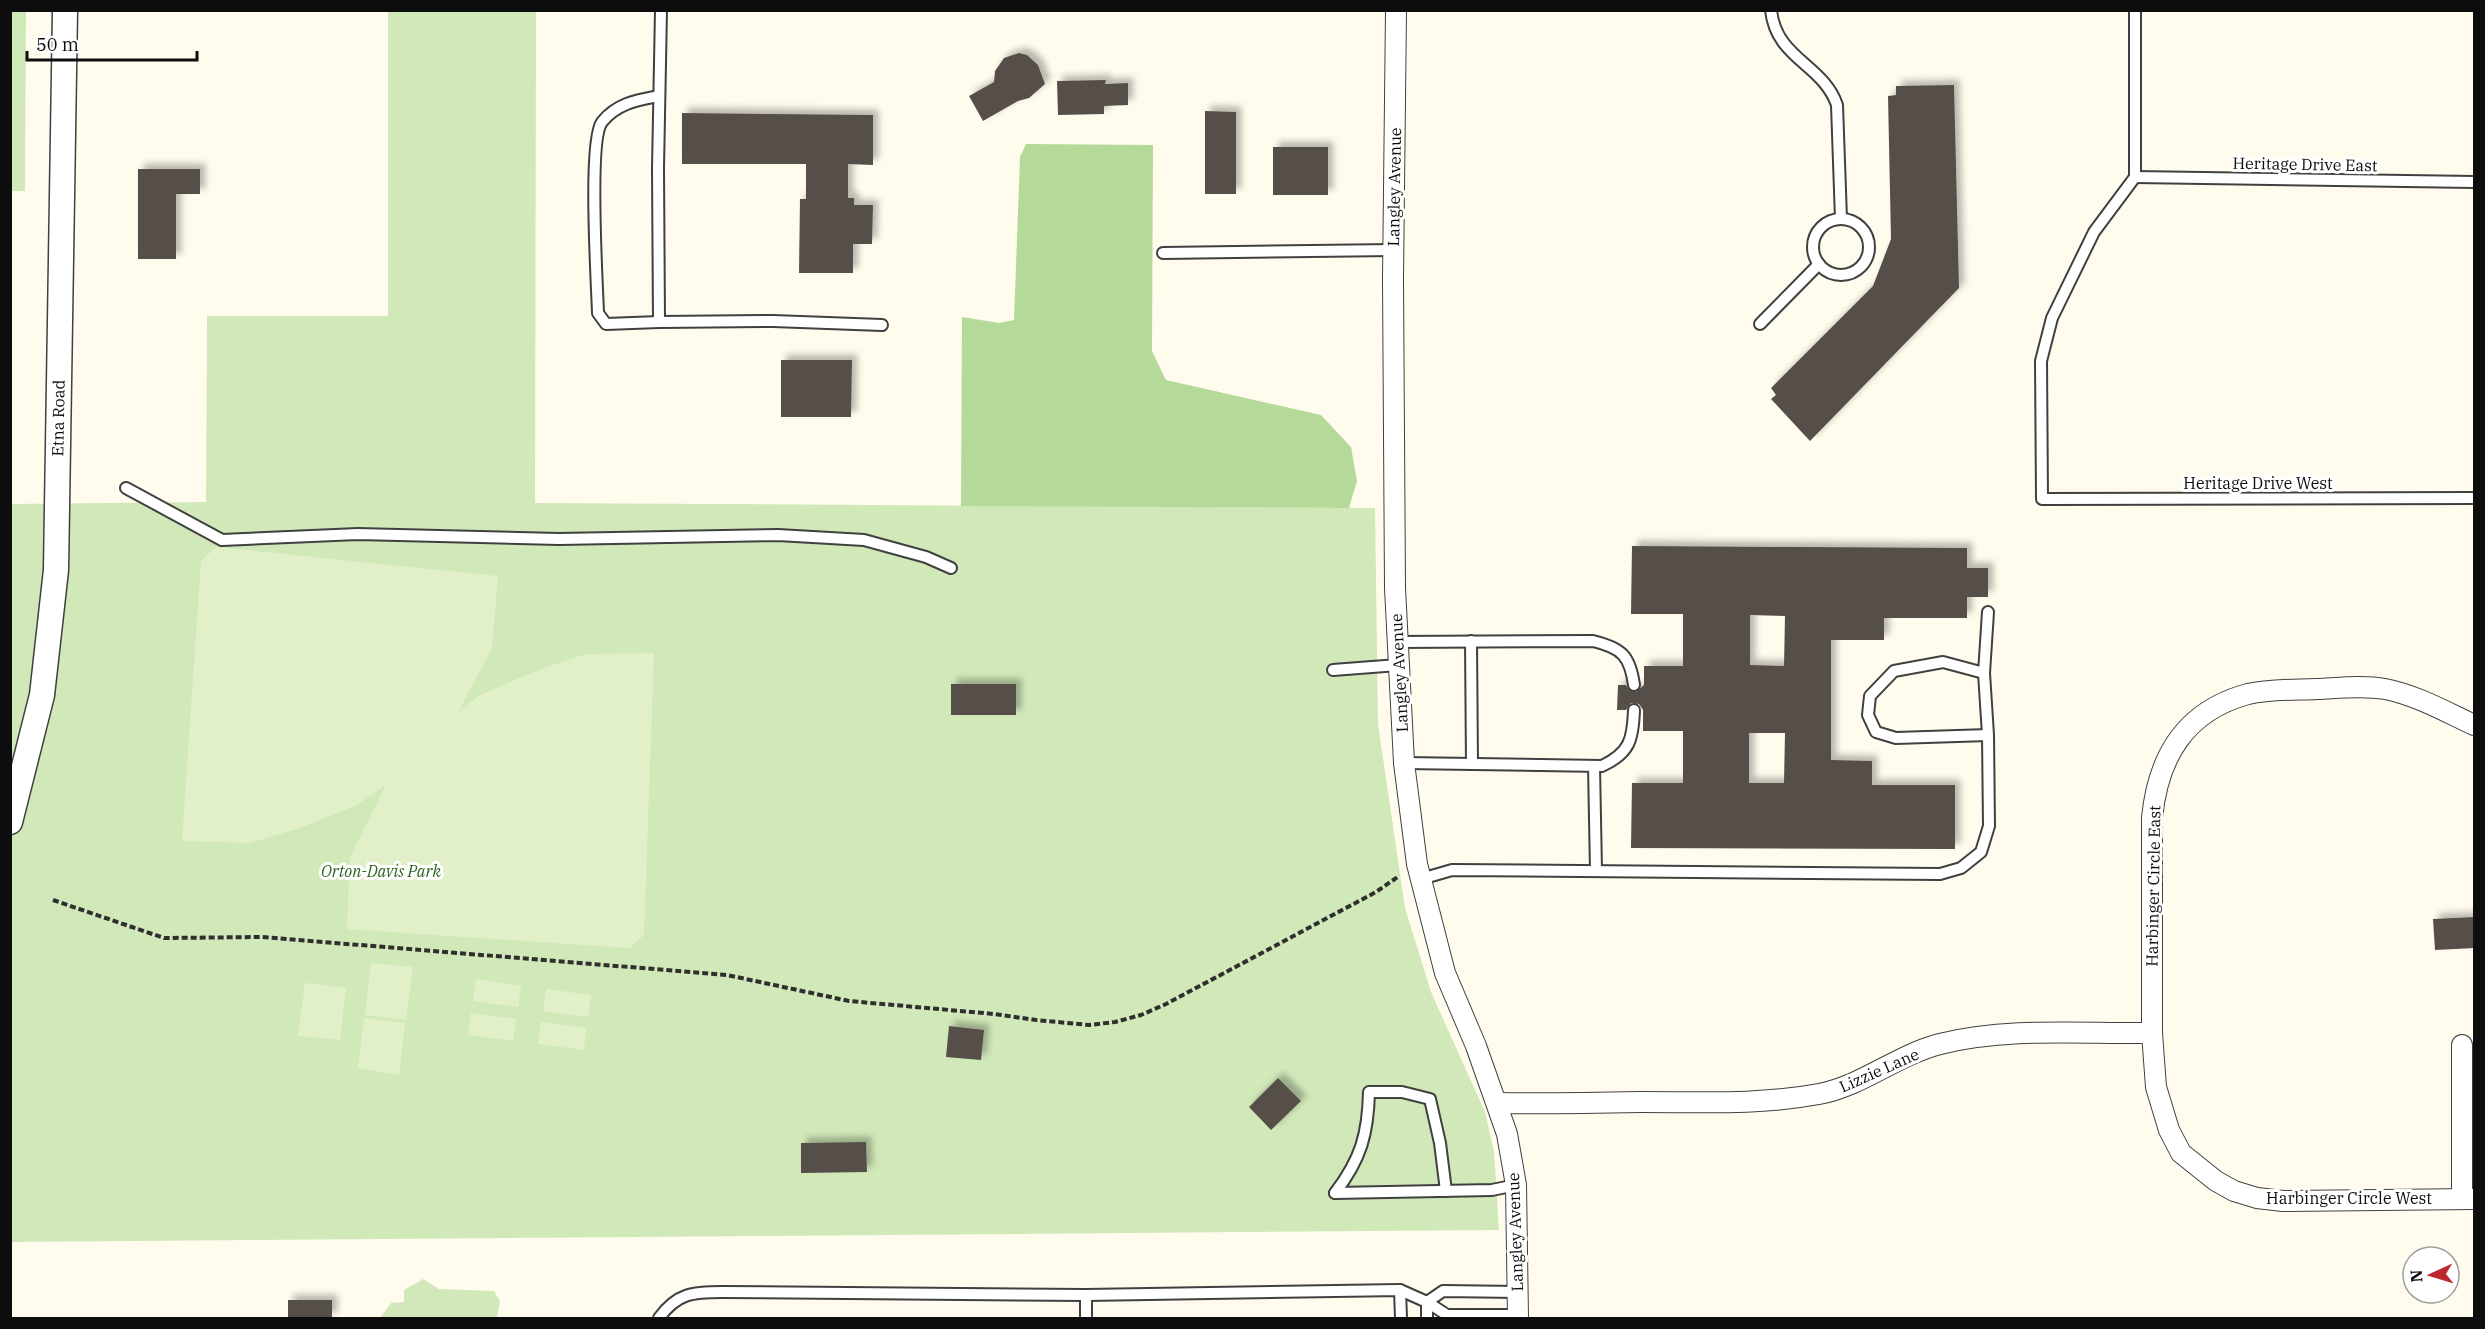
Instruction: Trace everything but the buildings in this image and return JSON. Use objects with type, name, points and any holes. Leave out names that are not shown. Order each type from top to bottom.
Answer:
[{"type":"street","name":"Etna Road","points":[[10,822],[42,695],[56,570],[64,10]]},
{"type":"street","name":"Langley Avenue","points":[[1396,10],[1395,588],[1404,763],[1419,871],[1445,973],[1497,1102],[1507,1134],[1516,1185],[1518,1317]]},
{"type":"street","name":"Harbinger Circle East","points":[[2152,1033],[2152,818],[2155,789],[2169,753],[2188,726],[2217,706],[2249,694],[2282,690],[2361,688],[2385,689],[2409,696],[2475,725]]},
{"type":"street","name":"Lizzie Lane","points":[[1497,1102],[1762,1102],[1821,1094],[1858,1081],[1890,1064],[1937,1045],[1970,1037],[2004,1034],[2152,1033]]},
{"type":"street","name":"Harbinger Circle West","points":[[2152,1033],[2156,1087],[2169,1130],[2181,1153],[2216,1181],[2234,1191],[2283,1201],[2468,1199]]},
{"type":"street","points":[[2462,1045],[2468,1199]]},
{"type":"lane","points":[[659,322],[661,10]]},
{"type":"lane","points":[[1771,10],[1772,24],[1781,42],[1832,90],[1837,105],[1841,219]]},
{"type":"lane","points":[[2135,10],[2135,177]]},
{"type":"lane","points":[[659,96],[626,103],[601,123],[594,154],[598,313],[606,324],[773,321],[882,325]]},
{"type":"lane","name":"Heritage Drive East","points":[[2135,177],[2475,182]]},
{"type":"lane","name":"Heritage Drive West","points":[[2135,177],[2094,232],[2052,318],[2041,361],[2042,499],[2475,498]]},
{"type":"lane","points":[[1841,219],[1854,221],[1867,235],[1869,244],[1865,262],[1851,273],[1842,275],[1825,270],[1819,264],[1814,256],[1814,237],[1826,222],[1841,219]]},
{"type":"lane","points":[[1163,253],[1394,250]]},
{"type":"lane","points":[[1760,324],[1819,264]]},
{"type":"lane","points":[[126,488],[222,540],[358,534],[559,539],[778,535],[864,540],[926,557],[951,568]]},
{"type":"lane","points":[[1419,871],[1940,874],[1961,868],[1981,852],[1989,826],[1988,735],[1984,673],[1988,612]]},
{"type":"lane","points":[[1471,641],[1472,764]]},
{"type":"lane","points":[[1397,642],[1593,641],[1611,645],[1623,654],[1631,666],[1634,686]]},
{"type":"lane","points":[[1984,673],[1943,662],[1894,671],[1870,696],[1868,715],[1875,732],[1896,738],[1988,735]]},
{"type":"lane","points":[[1333,670],[1398,665]]},
{"type":"lane","points":[[1404,763],[1602,766],[1619,758],[1629,746],[1634,710]]},
{"type":"lane","points":[[1594,766],[1596,871]]},
{"type":"lane","points":[[1446,1191],[1440,1143],[1430,1099],[1402,1092],[1369,1092],[1369,1117],[1364,1142],[1352,1172],[1335,1193],[1446,1191],[1492,1190],[1516,1185]]},
{"type":"lane","points":[[1400,1290],[1401,1318]]},
{"type":"lane","points":[[659,1318],[665,1310],[690,1292],[1086,1294],[1400,1290],[1427,1302],[1447,1315],[1518,1317]]},
{"type":"lane","points":[[1427,1302],[1443,1291],[1518,1292]]},
{"type":"lane","points":[[1086,1294],[1086,1318]]},
{"type":"lane","points":[[1427,1302],[1427,1318]]},
{"type":"path","points":[[53,900],[164,938],[262,937],[716,974],[849,1001],[1089,1025],[1115,1022],[1141,1015],[1166,1004],[1419,871]]},
{"type":"green space","points":[[11,10],[26,11],[25,191],[11,191]]},
{"type":"green space","name":"Orton-Davis Park","points":[[388,11],[536,11],[535,503],[1375,508],[1378,724],[1405,908],[1431,992],[1485,1112],[1494,1151],[1499,1230],[11,1242],[10,504],[206,502],[207,316],[388,316]]},
{"type":"green space","points":[[1026,144],[1153,145],[1152,351],[1166,380],[1321,415],[1351,447],[1357,481],[1349,508],[961,506],[962,317],[999,323],[1014,320],[1020,157]]},
{"type":"green space","points":[[216,547],[498,576],[492,648],[458,712],[480,695],[536,671],[586,654],[654,653],[644,935],[629,948],[347,929],[350,857],[386,785],[357,805],[300,828],[249,843],[182,841],[201,561]]},
{"type":"green space","points":[[371,963],[413,967],[406,1020],[365,1015]]},
{"type":"green space","points":[[476,979],[521,986],[518,1007],[473,1001]]},
{"type":"green space","points":[[305,983],[346,988],[340,1040],[298,1036]]},
{"type":"green space","points":[[546,989],[591,995],[588,1017],[543,1011]]},
{"type":"green space","points":[[471,1013],[516,1019],[513,1041],[468,1035]]},
{"type":"green space","points":[[364,1018],[405,1023],[399,1075],[358,1068]]},
{"type":"green space","points":[[541,1022],[586,1028],[584,1050],[538,1044]]},
{"type":"green space","points":[[423,1279],[439,1289],[494,1291],[500,1301],[497,1318],[380,1318],[391,1303],[404,1302],[404,1290]]}]
